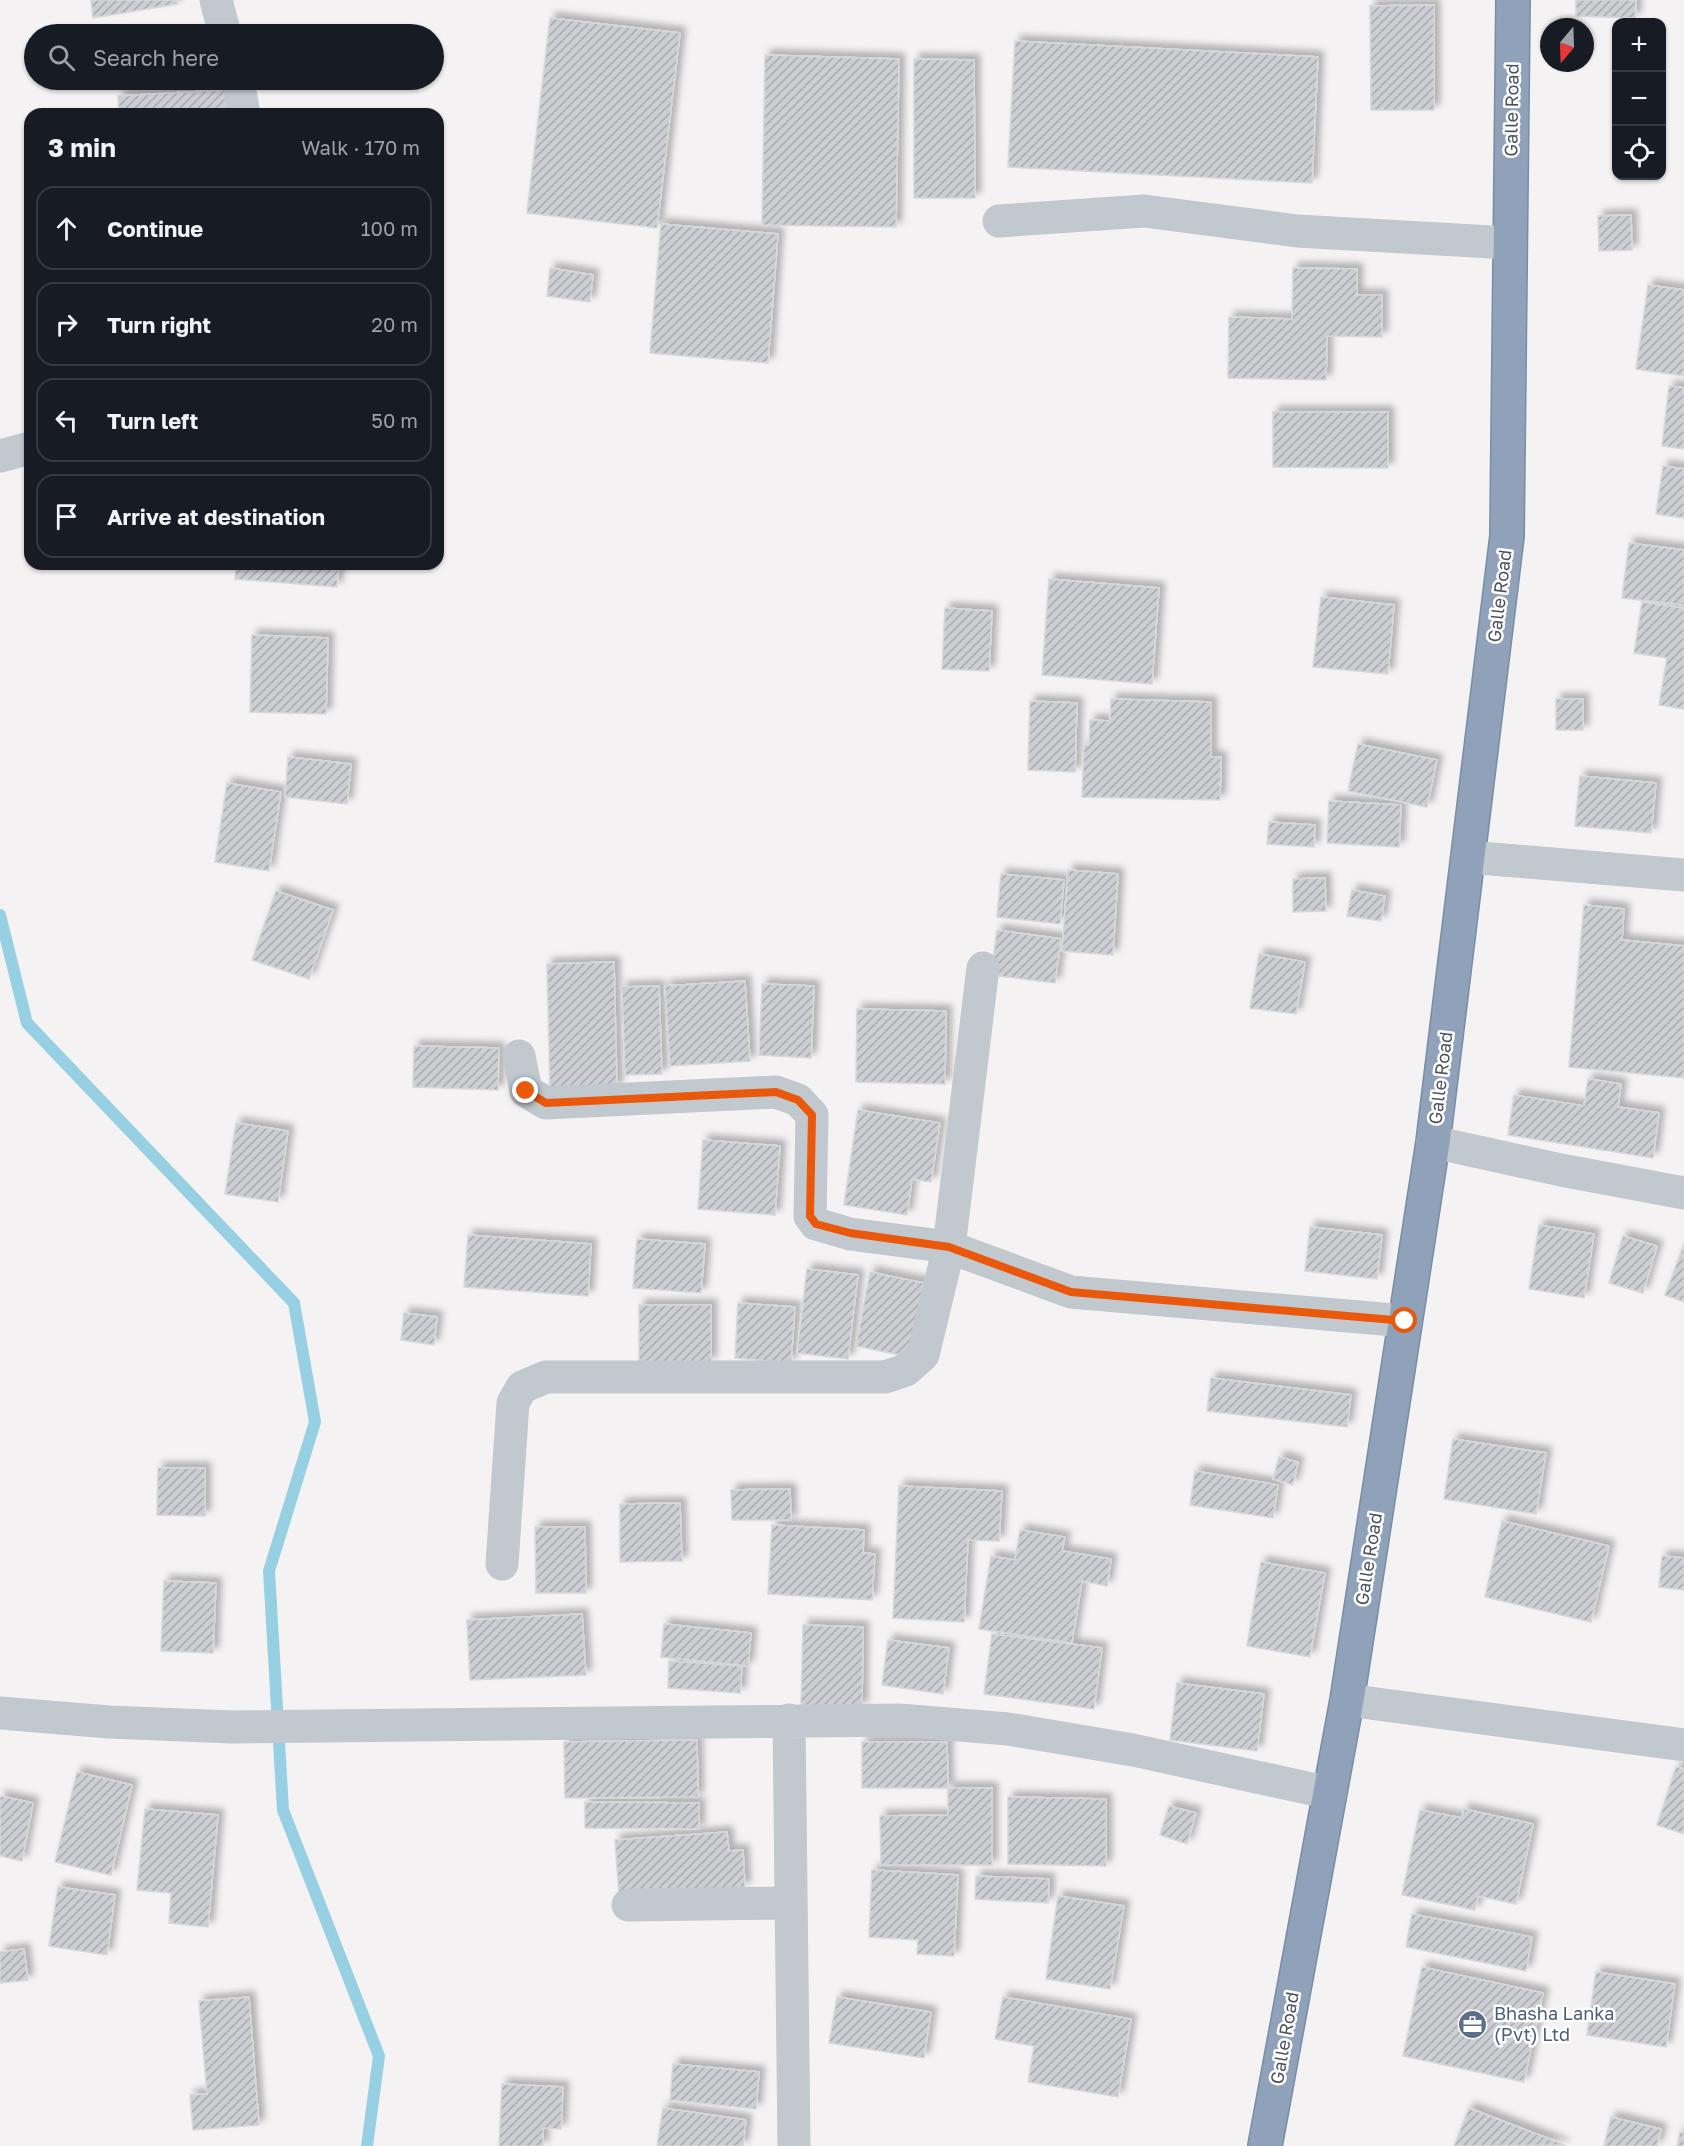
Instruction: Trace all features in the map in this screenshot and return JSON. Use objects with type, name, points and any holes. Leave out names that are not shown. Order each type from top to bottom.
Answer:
[{"type":"highway","name":"Galle Road","points":[[1265,2146],[1347,1700],[1433,1142],[1507,536],[1513,0]]},
{"type":"street","points":[[216,0],[222,24]]},
{"type":"street","points":[[240,90],[243,108]]},
{"type":"street","points":[[999,221],[1144,211],[1297,231],[1510,243]]},
{"type":"street","points":[[0,456],[24,450]]},
{"type":"street","points":[[1468,857],[1684,875]]},
{"type":"street","points":[[502,1564],[513,1403],[522,1387],[546,1377],[885,1377],[906,1370],[923,1355],[949,1247],[983,968]]},
{"type":"street","points":[[519,1056],[526,1091],[546,1103],[776,1092],[798,1100],[812,1115],[810,1216],[816,1224],[850,1233],[949,1247],[1071,1292],[1405,1321]]},
{"type":"street","points":[[1433,1142],[1561,1170],[1684,1193]]},
{"type":"street","points":[[1347,1700],[1684,1745]]},
{"type":"street","points":[[0,1713],[109,1722],[232,1726],[899,1720],[1008,1729],[1133,1750],[1330,1793]]},
{"type":"street","points":[[789,1720],[794,2146]]},
{"type":"street","points":[[628,1905],[791,1903]]},
{"type":"building","points":[[91,0],[177,0],[177,4],[93,18]]},
{"type":"building","points":[[1576,0],[1636,0],[1635,18],[1576,16]]},
{"type":"building","points":[[1434,5],[1434,110],[1371,110],[1370,6]]},
{"type":"building","points":[[550,18],[680,33],[657,228],[527,213]]},
{"type":"building","points":[[1015,41],[1318,57],[1312,183],[1008,167]]},
{"type":"building","points":[[765,55],[899,59],[896,227],[762,225]]},
{"type":"building","points":[[914,59],[974,60],[975,198],[914,198]]},
{"type":"building","points":[[225,90],[226,108],[119,108],[118,96]]},
{"type":"building","points":[[1631,215],[1632,250],[1599,251],[1598,216]]},
{"type":"building","points":[[661,224],[778,234],[768,363],[650,353]]},
{"type":"building","points":[[550,268],[593,275],[590,302],[547,296]]},
{"type":"building","points":[[1293,268],[1357,269],[1357,295],[1382,295],[1382,337],[1327,336],[1326,380],[1228,378],[1229,317],[1292,319]]},
{"type":"building","points":[[1648,285],[1684,290],[1684,376],[1636,369]]},
{"type":"building","points":[[1669,386],[1684,388],[1684,449],[1662,446]]},
{"type":"building","points":[[1273,412],[1388,412],[1388,468],[1273,467]]},
{"type":"building","points":[[1663,466],[1684,469],[1684,518],[1656,514]]},
{"type":"building","points":[[1629,543],[1684,550],[1684,605],[1622,598]]},
{"type":"building","points":[[236,570],[338,570],[337,587],[235,579]]},
{"type":"building","points":[[1049,579],[1159,588],[1152,684],[1042,675]]},
{"type":"building","points":[[1321,597],[1394,605],[1388,674],[1313,667]]},
{"type":"building","points":[[1642,602],[1684,608],[1684,709],[1659,705],[1667,658],[1634,653]]},
{"type":"building","points":[[945,608],[992,611],[989,671],[942,669]]},
{"type":"building","points":[[252,635],[328,638],[326,714],[250,712]]},
{"type":"building","points":[[1111,699],[1211,702],[1211,757],[1221,757],[1220,800],[1082,797],[1084,745],[1089,745],[1090,720],[1110,721]]},
{"type":"building","points":[[1556,699],[1583,699],[1583,730],[1556,730]]},
{"type":"building","points":[[1030,701],[1077,703],[1075,772],[1028,770]]},
{"type":"building","points":[[1358,744],[1437,760],[1427,807],[1348,791]]},
{"type":"building","points":[[288,757],[351,764],[347,804],[285,797]]},
{"type":"building","points":[[1580,776],[1656,783],[1651,833],[1575,826]]},
{"type":"building","points":[[227,783],[281,792],[269,871],[215,862]]},
{"type":"building","points":[[1329,801],[1401,805],[1399,847],[1327,843]]},
{"type":"building","points":[[1269,822],[1315,825],[1314,847],[1267,844]]},
{"type":"building","points":[[1068,870],[1118,874],[1113,955],[1062,951]]},
{"type":"building","points":[[1001,874],[1064,880],[1060,924],[997,917]]},
{"type":"building","points":[[1325,878],[1326,911],[1293,912],[1293,879]]},
{"type":"building","points":[[1352,890],[1385,896],[1381,921],[1347,916]]},
{"type":"building","points":[[276,891],[333,910],[309,979],[252,960]]},
{"type":"building","points":[[1584,905],[1624,909],[1622,940],[1684,946],[1684,1078],[1569,1067]]},
{"type":"building","points":[[997,930],[1061,939],[1055,983],[991,975]]},
{"type":"building","points":[[1259,954],[1305,962],[1296,1014],[1250,1008]]},
{"type":"building","points":[[614,962],[617,1088],[550,1090],[547,964]]},
{"type":"building","points":[[745,981],[750,1061],[670,1066],[665,986]]},
{"type":"building","points":[[762,984],[814,986],[811,1058],[759,1055]]},
{"type":"building","points":[[659,986],[662,1074],[625,1075],[622,987]]},
{"type":"building","points":[[857,1009],[946,1011],[945,1084],[856,1082]]},
{"type":"building","points":[[414,1046],[499,1048],[498,1090],[413,1087]]},
{"type":"building","points":[[1588,1079],[1621,1084],[1618,1107],[1659,1113],[1653,1158],[1508,1135],[1514,1095],[1584,1106]]},
{"type":"building","points":[[858,1110],[940,1123],[931,1182],[912,1179],[907,1215],[844,1205]]},
{"type":"building","points":[[236,1123],[288,1131],[278,1202],[225,1194]]},
{"type":"building","points":[[703,1140],[780,1146],[775,1215],[698,1209]]},
{"type":"building","points":[[1539,1225],[1594,1234],[1584,1298],[1529,1289]]},
{"type":"building","points":[[1310,1227],[1382,1235],[1377,1279],[1305,1271]]},
{"type":"building","points":[[468,1235],[591,1244],[588,1296],[464,1287]]},
{"type":"building","points":[[1623,1236],[1657,1246],[1643,1293],[1609,1283]]},
{"type":"building","points":[[637,1239],[705,1244],[701,1293],[633,1288]]},
{"type":"building","points":[[1684,1244],[1684,1302],[1665,1295]]},
{"type":"building","points":[[807,1269],[858,1275],[848,1359],[797,1353]]},
{"type":"building","points":[[870,1272],[924,1283],[909,1357],[856,1346]]},
{"type":"building","points":[[738,1303],[795,1307],[791,1363],[735,1358]]},
{"type":"building","points":[[639,1305],[711,1305],[711,1362],[639,1362]]},
{"type":"building","points":[[404,1313],[437,1317],[434,1345],[401,1340]]},
{"type":"building","points":[[1211,1378],[1351,1395],[1347,1427],[1207,1411]]},
{"type":"building","points":[[1453,1439],[1546,1453],[1536,1514],[1444,1499]]},
{"type":"building","points":[[1279,1457],[1298,1462],[1293,1485],[1273,1479]]},
{"type":"building","points":[[158,1468],[205,1468],[205,1516],[157,1515]]},
{"type":"building","points":[[1195,1471],[1278,1485],[1273,1518],[1190,1505]]},
{"type":"building","points":[[899,1486],[1002,1491],[999,1541],[968,1540],[964,1622],[893,1618]]},
{"type":"building","points":[[790,1489],[791,1520],[732,1520],[731,1490]]},
{"type":"building","points":[[680,1503],[682,1561],[620,1562],[620,1504]]},
{"type":"building","points":[[1502,1521],[1609,1546],[1591,1622],[1485,1597]]},
{"type":"building","points":[[772,1525],[864,1530],[863,1553],[875,1554],[872,1600],[768,1594]]},
{"type":"building","points":[[535,1527],[585,1527],[586,1593],[536,1593]]},
{"type":"building","points":[[1020,1530],[1065,1537],[1062,1551],[1111,1559],[1107,1586],[1082,1581],[1072,1643],[979,1629],[991,1556],[1015,1560]]},
{"type":"building","points":[[1662,1556],[1684,1558],[1684,1590],[1659,1587]]},
{"type":"building","points":[[1261,1562],[1325,1573],[1310,1657],[1247,1646]]},
{"type":"building","points":[[164,1581],[216,1583],[213,1653],[161,1651]]},
{"type":"building","points":[[582,1614],[586,1675],[470,1680],[467,1620]]},
{"type":"building","points":[[664,1624],[751,1633],[748,1666],[661,1657]]},
{"type":"building","points":[[803,1625],[863,1627],[862,1707],[801,1705]]},
{"type":"building","points":[[992,1634],[1102,1648],[1094,1709],[984,1694]]},
{"type":"building","points":[[888,1640],[949,1648],[943,1694],[882,1685]]},
{"type":"building","points":[[669,1661],[742,1666],[740,1693],[668,1688]]},
{"type":"building","points":[[1177,1683],[1264,1694],[1257,1751],[1170,1740]]},
{"type":"building","points":[[697,1740],[698,1797],[565,1798],[564,1742]]},
{"type":"building","points":[[862,1742],[947,1742],[948,1788],[862,1788]]},
{"type":"building","points":[[1676,1767],[1684,1769],[1684,1834],[1657,1825]]},
{"type":"building","points":[[77,1772],[132,1785],[111,1875],[55,1862]]},
{"type":"building","points":[[948,1788],[992,1788],[992,1865],[881,1865],[880,1816],[948,1815]]},
{"type":"building","points":[[0,1796],[33,1803],[22,1861],[0,1856]]},
{"type":"building","points":[[1008,1797],[1106,1799],[1106,1866],[1008,1864]]},
{"type":"building","points":[[585,1802],[699,1803],[699,1829],[585,1828]]},
{"type":"building","points":[[1169,1806],[1196,1813],[1187,1844],[1160,1835]]},
{"type":"building","points":[[145,1809],[218,1815],[208,1927],[169,1923],[171,1893],[137,1890]]},
{"type":"building","points":[[1464,1809],[1533,1824],[1516,1904],[1478,1896],[1475,1910],[1402,1895],[1420,1810],[1462,1818]]},
{"type":"building","points":[[727,1832],[729,1851],[743,1850],[745,1887],[619,1896],[615,1840]]},
{"type":"building","points":[[872,1870],[958,1875],[954,1956],[917,1954],[918,1940],[869,1937]]},
{"type":"building","points":[[976,1876],[1049,1879],[1048,1903],[975,1899]]},
{"type":"building","points":[[58,1887],[115,1895],[107,1955],[49,1946]]},
{"type":"building","points":[[1058,1896],[1124,1906],[1110,1989],[1046,1979]]},
{"type":"building","points":[[1412,1914],[1532,1937],[1526,1971],[1406,1947]]},
{"type":"building","points":[[24,1949],[28,1980],[0,1983],[0,1952]]},
{"type":"building","name":"Bhasha Lanka (Pvt) Ltd","points":[[1422,1967],[1543,1993],[1524,2082],[1403,2056]]},
{"type":"building","points":[[1596,1972],[1675,1984],[1666,2047],[1587,2035]]},
{"type":"building","points":[[249,1997],[259,2125],[193,2130],[190,2095],[207,2094],[199,2001]]},
{"type":"building","points":[[837,1997],[931,2012],[924,2058],[829,2043]]},
{"type":"building","points":[[1003,1997],[1131,2019],[1118,2097],[1028,2082],[1034,2046],[995,2039]]},
{"type":"building","points":[[673,2064],[759,2072],[756,2109],[670,2100]]},
{"type":"building","points":[[502,2084],[563,2087],[561,2129],[543,2128],[543,2146],[499,2146]]},
{"type":"building","points":[[663,2108],[746,2120],[743,2146],[657,2146]]},
{"type":"building","points":[[1469,2108],[1565,2145],[1454,2146]]},
{"type":"building","points":[[1611,2117],[1661,2129],[1657,2146],[1604,2146]]},
{"type":"building","points":[[1680,2132],[1684,2133],[1684,2146],[1677,2146]]},
{"type":"waterway","points":[[0,915],[27,1023],[294,1303],[315,1422],[269,1571],[283,1810],[379,2056],[367,2146]]},
{"type":"place","name":"Bhasha Lanka (Pvt) Ltd","points":[[1473,2024]]},
{"type":"route","points":[[526,1091],[546,1103],[776,1092],[798,1100],[812,1115],[810,1216],[816,1224],[850,1233],[949,1247],[1071,1292],[1120,1294],[1405,1321]]}]
